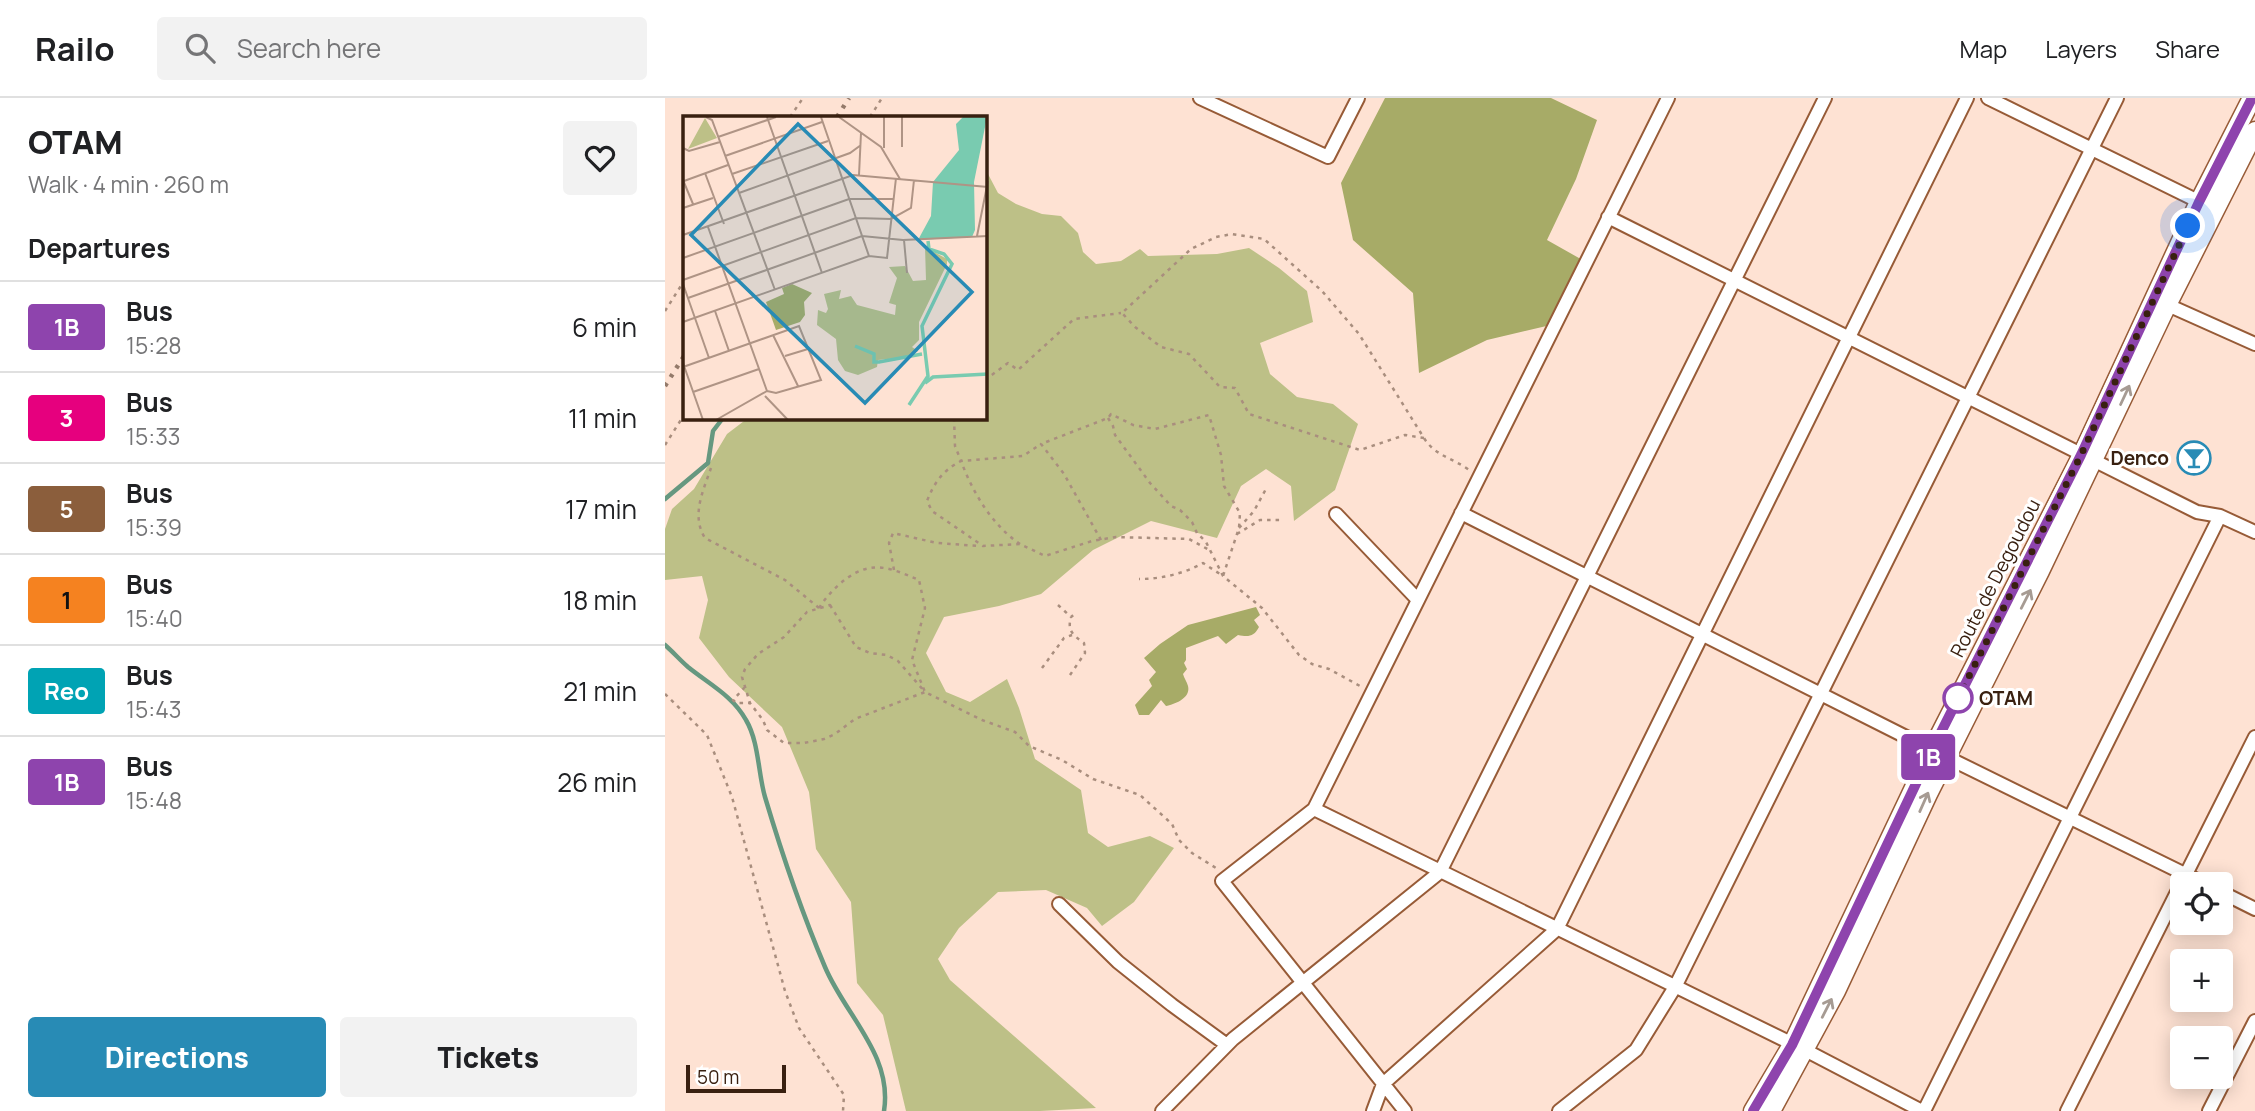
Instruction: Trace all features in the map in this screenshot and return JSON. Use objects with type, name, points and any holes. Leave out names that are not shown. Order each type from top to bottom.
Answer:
[{"type":"main road","name":"Route de Degoudou","points":[[1770,1111],[1799,1048],[1879,902],[1939,753],[2088,458],[2207,206],[2252,98]]},
{"type":"main road","name":"Route de Degoudou","points":[[2207,206],[2255,131]]},
{"type":"main road","name":"Route de Degoudou","points":[[1753,1111],[1799,1048]]},
{"type":"street","points":[[1200,98],[1328,157],[1358,98]]},
{"type":"street","points":[[1405,1111],[1222,881],[1314,809],[1668,98]]},
{"type":"street","points":[[1162,1111],[1227,1045],[1440,872],[1825,98]]},
{"type":"street","points":[[1373,1111],[1383,1084],[1557,929],[1967,98]]},
{"type":"street","points":[[1988,98],[2207,206]]},
{"type":"street","points":[[1559,1111],[1636,1051],[1675,987],[2117,98]]},
{"type":"street","points":[[1608,217],[2197,512],[2220,516],[2255,532]]},
{"type":"street","points":[[2161,302],[2255,344]]},
{"type":"street","points":[[1461,513],[2182,872]]},
{"type":"street","points":[[1336,514],[1418,600]]},
{"type":"street","points":[[1314,809],[1923,1111],[2220,516]]},
{"type":"street","points":[[2187,872],[2255,737]]},
{"type":"street","points":[[2233,898],[2255,909]]},
{"type":"street","points":[[1059,904],[1118,962],[1227,1045]]},
{"type":"street","points":[[2067,1111],[2170,906]]},
{"type":"street","points":[[2210,1111],[2255,1021]]},
{"type":"path","points":[[791,116],[803,98]]},
{"type":"path","points":[[871,116],[882,98]]},
{"type":"path","points":[[987,379],[1009,363],[1019,370],[1075,318],[1122,313],[1191,249],[1216,237],[1232,234],[1265,239],[1322,291],[1359,334],[1424,438],[1443,458],[1467,468],[1479,478]]},
{"type":"path","points":[[665,311],[683,283]]},
{"type":"path","points":[[1122,313],[1161,347],[1189,354],[1220,387],[1235,388],[1249,414],[1360,450],[1405,435],[1424,438]]},
{"type":"path","points":[[983,546],[932,511],[927,500],[941,474],[961,461],[1023,456],[1041,444],[1111,415],[1133,425],[1155,429],[1209,415],[1220,455],[1224,486],[1240,513],[1239,528],[1223,576]]},
{"type":"path","points":[[665,445],[683,417]]},
{"type":"path","points":[[1108,418],[1115,435],[1150,483],[1171,506],[1180,510],[1192,522],[1223,576]]},
{"type":"path","points":[[954,420],[955,446],[971,488],[1009,537],[1020,544],[1045,556],[1117,537],[1189,539],[1211,551]]},
{"type":"path","points":[[1041,444],[1063,474],[1101,540]]},
{"type":"path","points":[[711,468],[698,505],[700,530],[705,538],[785,580],[819,608]]},
{"type":"path","points":[[1239,528],[1254,510],[1267,487]]},
{"type":"path","points":[[1237,534],[1260,520],[1280,520]]},
{"type":"path","points":[[895,570],[889,543],[893,533],[937,543],[983,546],[1020,544]]},
{"type":"path","points":[[1139,579],[1162,579],[1203,563],[1262,608],[1299,655],[1372,693]]},
{"type":"path","points":[[819,608],[829,593],[851,576],[870,568],[895,570],[919,580],[925,608],[912,660],[925,692]]},
{"type":"path","points":[[925,692],[855,719],[824,739],[784,743],[768,730],[750,703],[741,677],[758,653],[784,637],[807,612],[830,605],[856,647],[870,653],[887,655],[898,662],[925,692],[982,720],[1015,732],[1029,746],[1062,760],[1093,779],[1140,795],[1172,824],[1179,840],[1192,853],[1215,866],[1222,881]]},
{"type":"path","points":[[1058,605],[1071,617]]},
{"type":"path","points":[[1070,675],[1085,653],[1084,643],[1072,635],[1068,626],[1077,611]]},
{"type":"path","points":[[1042,668],[1064,638],[1072,635]]},
{"type":"path","points":[[745,687],[733,700],[736,703],[750,703]]},
{"type":"path","points":[[665,694],[707,735],[732,797],[785,991],[799,1028],[844,1095],[843,1111]]},
{"type":"green space","points":[[1385,98],[1551,98],[1597,120],[1576,179],[1547,240],[1586,262],[1555,324],[1487,340],[1419,373],[1413,293],[1353,240],[1341,183]]},
{"type":"green space","points":[[987,174],[998,193],[1016,204],[1042,214],[1061,216],[1078,233],[1083,252],[1096,264],[1121,261],[1140,249],[1148,256],[1217,254],[1249,248],[1307,291],[1313,322],[1260,343],[1270,374],[1297,397],[1333,404],[1358,424],[1335,490],[1294,521],[1291,486],[1266,469],[1241,486],[1217,538],[1151,521],[1093,550],[1041,594],[944,617],[926,653],[946,692],[970,702],[1007,679],[1035,759],[1081,790],[1088,833],[1108,847],[1150,836],[1174,848],[1134,902],[1102,926],[1087,908],[1046,890],[998,892],[959,928],[938,959],[950,980],[1096,1108],[1040,1111],[906,1111],[883,1015],[857,983],[851,902],[816,849],[809,792],[782,727],[729,677],[699,638],[708,600],[702,576],[665,580],[665,529],[672,509],[694,489],[727,434],[745,420],[987,420]]},
{"type":"green space","points":[[1256,607],[1260,615],[1254,620],[1259,627],[1255,633],[1248,636],[1238,635],[1226,644],[1218,636],[1186,648],[1184,663],[1187,669],[1183,674],[1188,690],[1185,697],[1166,706],[1161,700],[1149,715],[1139,715],[1135,705],[1152,686],[1149,680],[1156,672],[1144,658],[1188,625]]},
{"type":"waterway","points":[[665,499],[708,463],[713,431],[721,420]]},
{"type":"waterway","points":[[665,645],[727,697],[741,712],[750,729],[765,797],[808,926],[834,985],[875,1053],[885,1091],[884,1111]]},
{"type":"railway","points":[[838,116],[849,98]]},
{"type":"railway","points":[[665,386],[683,358]]},
{"type":"bus line","name":"1B","points":[[1753,1111],[1792,1045],[1932,750],[2081,455],[2199,202],[2252,98]]},
{"type":"place","name":"Denco","points":[[2194,458]]},
{"type":"place","name":"OTAM","points":[[1958,698]]},
{"type":"route","points":[[1958,698],[2081,455],[2188,226]]}]
